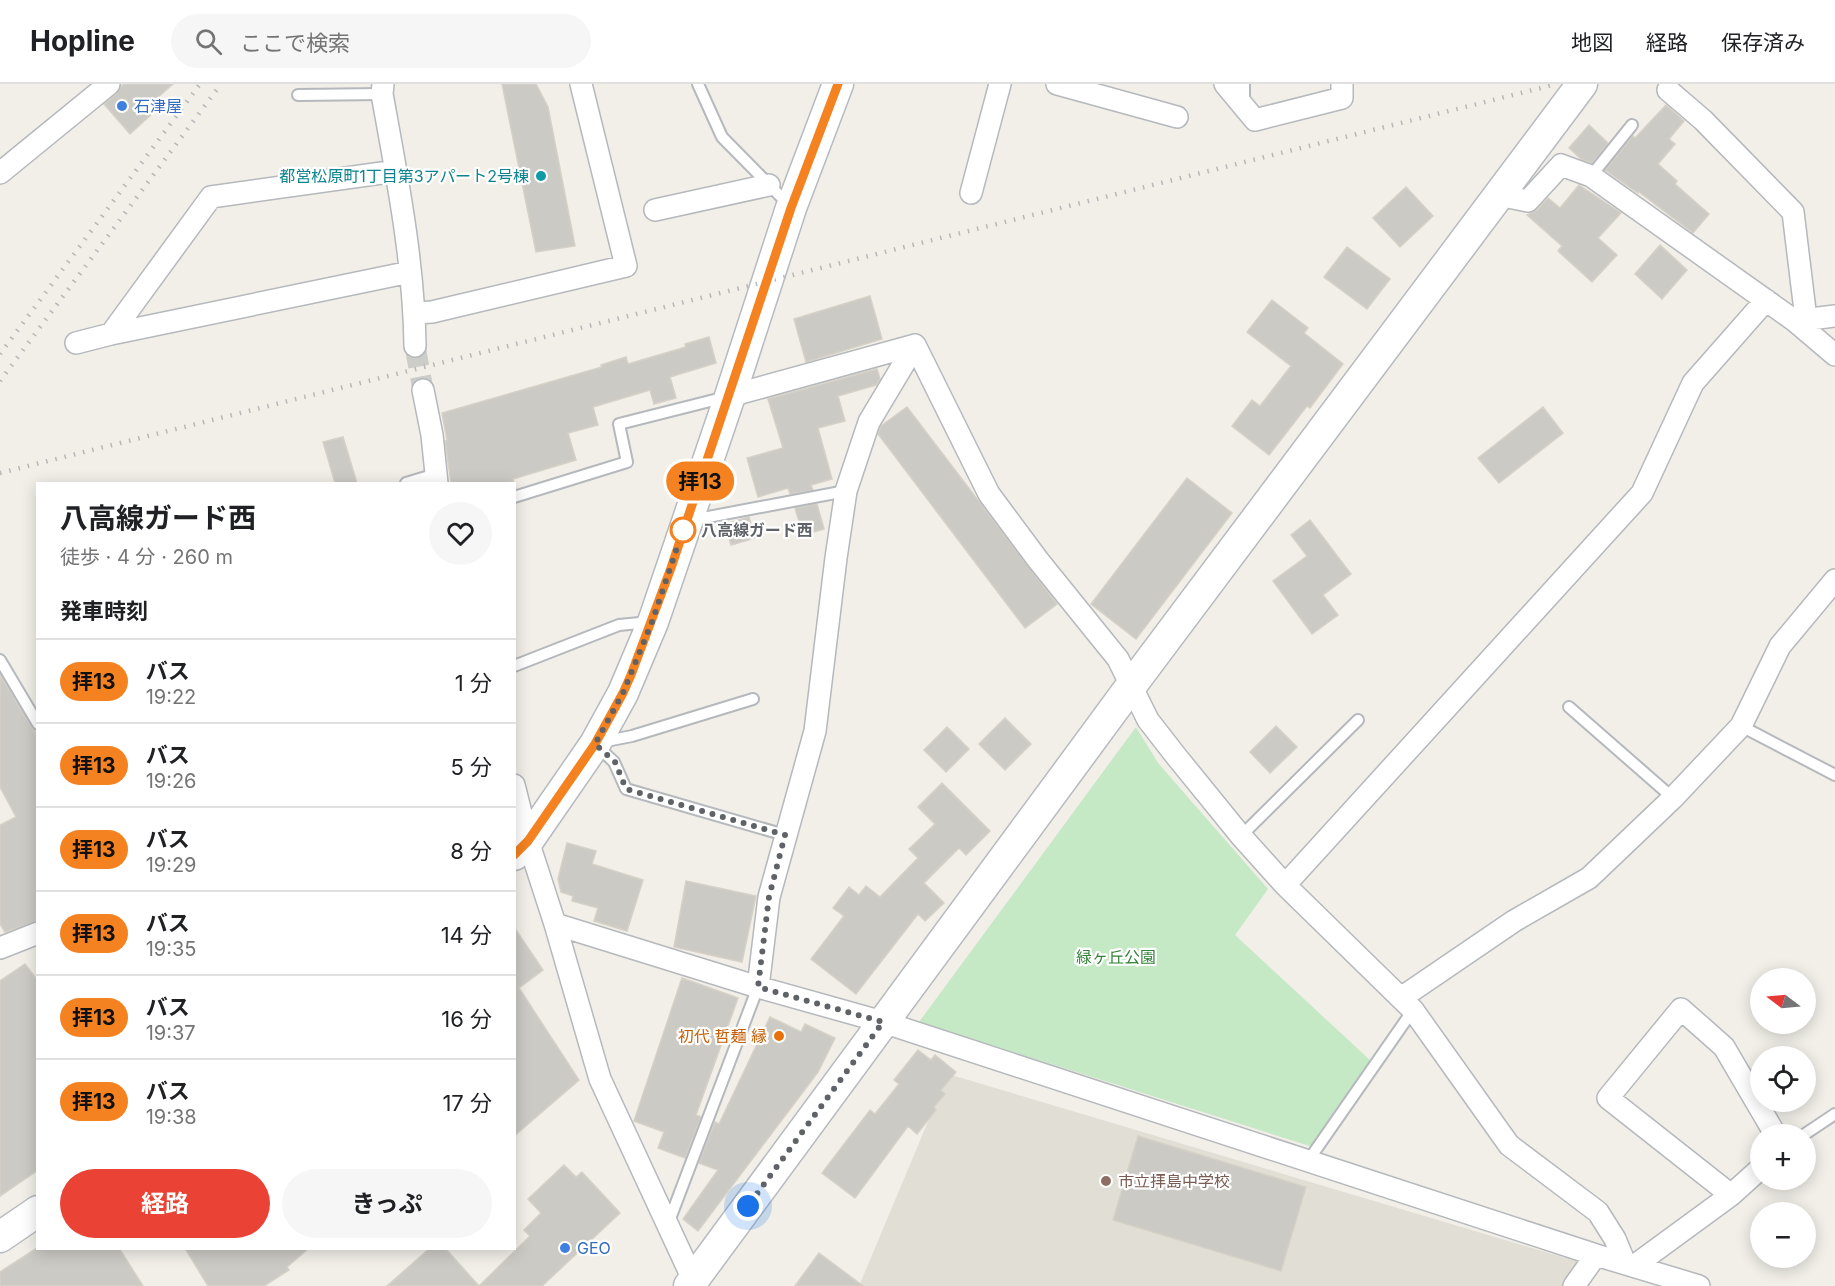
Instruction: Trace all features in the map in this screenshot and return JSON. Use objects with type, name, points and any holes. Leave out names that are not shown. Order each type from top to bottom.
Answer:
[{"type":"street","points":[[0,173],[109,84]]},
{"type":"street","points":[[414,313],[432,312],[626,266],[581,84]]},
{"type":"street","points":[[521,848],[595,744],[623,693],[652,622],[730,396],[791,208],[838,84]]},
{"type":"street","points":[[970,193],[1000,84]]},
{"type":"street","points":[[1056,84],[1177,117]]},
{"type":"street","points":[[1225,84],[1255,120],[1342,98],[1342,84]]},
{"type":"street","points":[[693,1284],[1131,687],[1582,84]]},
{"type":"street","points":[[383,89],[410,272],[415,346]]},
{"type":"street","points":[[1668,90],[1703,120],[1793,212],[1801,320]]},
{"type":"street","points":[[1498,195],[1528,201],[1561,165],[1591,176],[1766,300],[1801,320],[1835,355]]},
{"type":"street","points":[[111,334],[211,197],[396,171]]},
{"type":"street","points":[[655,210],[769,185]]},
{"type":"street","points":[[76,343],[410,272]]},
{"type":"street","points":[[1285,885],[1642,493],[1693,383],[1766,300]]},
{"type":"street","points":[[1801,320],[1835,316]]},
{"type":"street","points":[[730,396],[915,345]]},
{"type":"street","points":[[915,345],[989,494],[1038,560],[1118,659],[1149,720],[1240,836],[1285,885],[1407,1004],[1509,1145],[1599,1212],[1632,1272]]},
{"type":"street","points":[[758,987],[769,897],[816,731],[846,491],[869,422],[915,345]]},
{"type":"street","points":[[423,390],[432,435],[437,478]]},
{"type":"street","points":[[1407,1004],[1514,921],[1588,878],[1673,798],[1741,726],[1780,646],[1835,580]]},
{"type":"street","points":[[516,803],[521,848],[555,924],[600,1079],[668,1224],[693,1284]]},
{"type":"street","points":[[555,924],[758,987],[883,1022],[1596,1255],[1632,1272],[1699,1286]]},
{"type":"street","points":[[0,948],[36,934]]},
{"type":"street","points":[[1731,1195],[1608,1098],[1681,1009],[1724,1047],[1770,1124]]},
{"type":"street","points":[[1632,1272],[1750,1178]]},
{"type":"street","points":[[0,1237],[36,1212]]},
{"type":"street","points":[[1574,1286],[1596,1255]]},
{"type":"lane","points":[[698,84],[722,137],[791,208]]},
{"type":"lane","points":[[1244,84],[1245,107]]},
{"type":"lane","points":[[298,95],[383,89]]},
{"type":"lane","points":[[1591,176],[1632,125]]},
{"type":"lane","points":[[516,496],[627,462],[619,424],[730,396]]},
{"type":"lane","points":[[412,482],[437,478]]},
{"type":"lane","points":[[686,522],[846,491]]},
{"type":"lane","points":[[516,665],[619,625],[652,622]]},
{"type":"lane","points":[[0,660],[36,721]]},
{"type":"lane","points":[[595,744],[632,736],[753,699]]},
{"type":"lane","points":[[1569,707],[1673,798]]},
{"type":"lane","points":[[1240,836],[1358,720]]},
{"type":"lane","points":[[1741,726],[1835,776]]},
{"type":"lane","points":[[595,744],[615,762],[626,789],[785,835]]},
{"type":"lane","points":[[668,1224],[758,987]]},
{"type":"lane","points":[[1308,1161],[1407,1004]]},
{"type":"lane","points":[[1816,1127],[1835,1114]]},
{"type":"shaded area","name":"市立拝島中学校","points":[[948,1074],[1579,1262],[1562,1286],[859,1286]]},
{"type":"green space","name":"緑ヶ丘公園","points":[[1136,727],[1158,763],[1268,889],[1235,935],[1371,1061],[1316,1148],[919,1022]]},
{"type":"building","points":[[123,84],[173,84],[148,106],[153,113],[130,134],[104,104],[117,93]]},
{"type":"building","name":"都営松原町1丁目第3アパート2号棟","points":[[502,84],[536,84],[548,107],[575,246],[536,252]]},
{"type":"building","points":[[1666,105],[1684,121],[1669,139],[1675,144],[1658,164],[1677,181],[1675,184],[1709,214],[1693,233],[1639,192],[1605,170],[1633,136],[1635,138]]},
{"type":"building","points":[[1589,125],[1608,143],[1592,163],[1581,159],[1569,148]]},
{"type":"building","points":[[1579,185],[1621,213],[1598,238],[1617,255],[1592,282],[1558,251],[1562,246],[1527,215],[1537,210],[1548,198],[1560,208]]},
{"type":"building","points":[[1406,187],[1433,216],[1400,247],[1373,218]]},
{"type":"building","points":[[1660,245],[1687,270],[1662,299],[1635,274]]},
{"type":"building","points":[[1347,247],[1390,279],[1367,309],[1324,277]]},
{"type":"building","points":[[870,296],[882,339],[806,362],[794,319]]},
{"type":"building","points":[[1272,300],[1308,328],[1304,333],[1343,364],[1310,408],[1307,406],[1269,455],[1232,426],[1252,400],[1260,406],[1291,366],[1247,332]]},
{"type":"building","points":[[709,337],[716,363],[670,377],[676,398],[654,404],[650,390],[593,407],[598,425],[568,433],[576,460],[513,479],[514,482],[451,482],[442,413],[602,367],[601,365],[626,357],[628,364],[686,347],[685,344]]},
{"type":"building","points":[[877,369],[880,379],[876,385],[838,396],[845,421],[818,428],[832,479],[811,485],[813,490],[790,494],[788,488],[758,497],[747,458],[783,448],[768,399]]},
{"type":"building","points":[[907,407],[1057,604],[1025,628],[878,434],[881,426]]},
{"type":"building","points":[[1543,407],[1563,433],[1499,483],[1478,458]]},
{"type":"building","points":[[343,437],[357,482],[335,482],[323,442]]},
{"type":"building","points":[[1187,478],[1232,513],[1136,639],[1091,604]]},
{"type":"building","points":[[817,504],[824,529],[803,535],[795,508]]},
{"type":"building","points":[[749,517],[755,538],[731,545],[725,524]]},
{"type":"building","points":[[1310,520],[1351,574],[1323,595],[1338,615],[1312,634],[1273,581],[1307,556],[1291,535]]},
{"type":"building","points":[[0,675],[36,734],[36,922],[5,932],[0,924],[0,825],[16,817],[0,787]]},
{"type":"building","points":[[1005,718],[1031,744],[1005,770],[979,744]]},
{"type":"building","points":[[1276,726],[1297,747],[1270,773],[1250,752]]},
{"type":"building","points":[[947,727],[969,749],[946,772],[924,750]]},
{"type":"building","points":[[942,783],[990,831],[966,855],[959,848],[924,883],[944,903],[925,921],[918,914],[856,994],[811,959],[844,916],[833,908],[849,887],[859,895],[866,886],[880,897],[918,858],[909,849],[935,824],[918,807]]},
{"type":"building","points":[[567,843],[596,851],[592,864],[643,880],[627,931],[594,921],[598,908],[572,901],[573,896],[561,892],[558,879]]},
{"type":"building","points":[[686,881],[756,896],[742,962],[674,947]]},
{"type":"building","points":[[516,930],[543,970],[519,988],[579,1080],[516,1134]]},
{"type":"building","points":[[25,964],[36,978],[36,1171],[0,1196],[0,981]]},
{"type":"building","points":[[682,978],[738,998],[696,1115],[701,1117],[685,1158],[658,1148],[664,1132],[634,1121]]},
{"type":"building","points":[[770,1017],[801,1032],[805,1024],[835,1038],[818,1072],[698,1231],[683,1219],[718,1170],[699,1163],[715,1122],[719,1124]]},
{"type":"building","points":[[918,1050],[931,1060],[935,1055],[956,1072],[941,1090],[945,1094],[934,1107],[936,1110],[917,1134],[908,1126],[855,1198],[822,1173],[870,1110],[875,1114],[899,1084],[894,1080]]},
{"type":"building","points":[[1138,1136],[1306,1187],[1281,1271],[1113,1220]]},
{"type":"building","points":[[564,1165],[576,1177],[582,1172],[620,1213],[542,1286],[479,1286],[530,1236],[524,1230],[541,1213],[528,1199]]},
{"type":"building","points":[[36,1249],[120,1250],[143,1286],[0,1286],[0,1272]]},
{"type":"building","points":[[186,1250],[307,1250],[287,1267],[289,1270],[264,1286],[208,1286]]},
{"type":"building","points":[[428,1250],[447,1250],[479,1286],[387,1286]]},
{"type":"building","points":[[819,1253],[863,1286],[795,1286]]},
{"type":"tunnel","points":[[415,346],[423,390]]},
{"type":"railway","points":[[0,354],[200,84]]},
{"type":"railway","points":[[0,381],[221,84]]},
{"type":"railway","points":[[0,473],[1557,84]]},
{"type":"bus line","name":"拝13","points":[[516,853],[528,841],[595,744],[623,693],[652,622],[730,396],[791,208],[838,84]]},
{"type":"place","name":"石津屋","points":[[122,106]]},
{"type":"place","name":"都営松原町1丁目第3アパート2号棟","points":[[541,176]]},
{"type":"place","name":"八高線ガード西","points":[[683,530]]},
{"type":"place","name":"初代 哲麺 縁","points":[[779,1036]]},
{"type":"place","name":"市立拝島中学校","points":[[1106,1181]]},
{"type":"place","name":"GEO","points":[[565,1248]]},
{"type":"route","points":[[683,530],[652,622],[623,693],[595,744],[615,762],[626,789],[785,835],[769,897],[758,987],[883,1022],[748,1206]]}]
